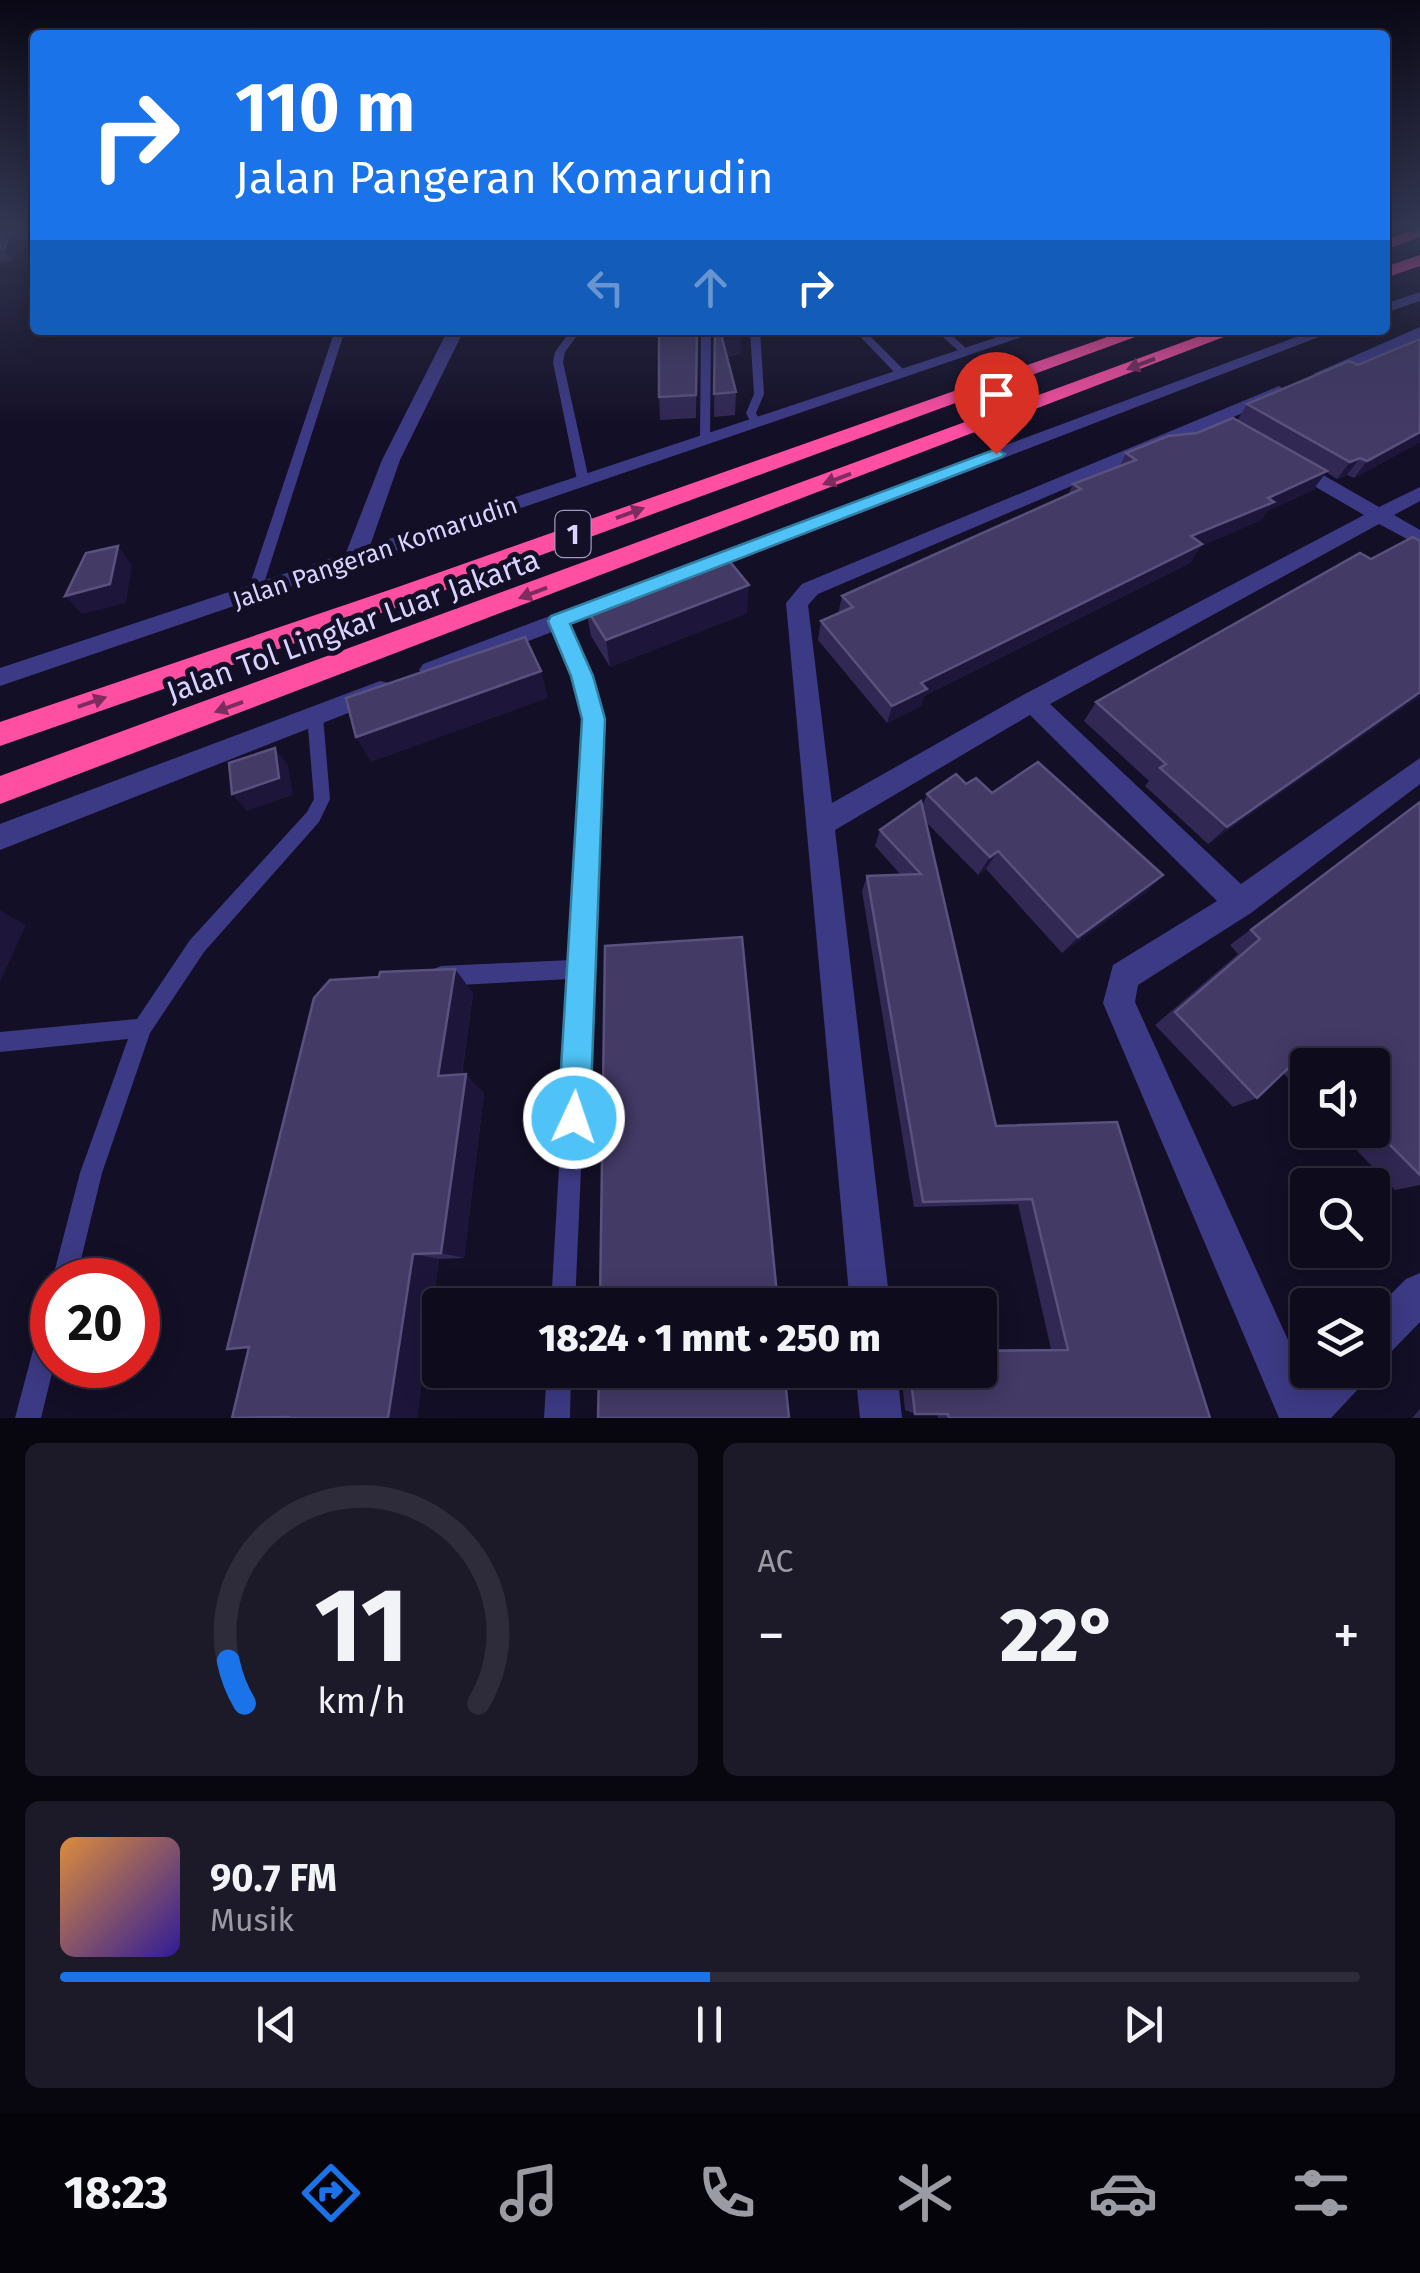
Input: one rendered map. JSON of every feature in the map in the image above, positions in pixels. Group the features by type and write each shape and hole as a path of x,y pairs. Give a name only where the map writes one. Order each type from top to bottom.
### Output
{"highway":[{"name":"Jalan Tol Lingkar Luar Jakarta","path":"0,734 1130,335"},
{"name":"Jalan Tol Lingkar Luar Jakarta","path":"0,790 1219,335"}],"street":[{"path":"1390,307 1420,296"},
{"path":"868,1288 796,604 802,594 1220,424 1420,332"},
{"path":"353,563 378,489 454,335"},
{"name":"Jalan Pangeran Komarudin","path":"0,678 353,563 705,438 964,352 997,335"},
{"path":"0,837 1315,335"},
{"path":"1278,457 1420,539"},
{"path":"820,824 1032,702 1420,493"},
{"path":"1032,702 1240,903"},
{"path":"1330,1388 1302,1418 1118,1003 1124,976 1240,903 1420,770"},
{"path":"1390,1324 1420,1293"},
{"path":"878,1388 882,1418"}],"lane":[{"path":"253,596 338,335"},
{"path":"572,335 558,362 584,480"},
{"path":"705,438 706,335"},
{"path":"755,335 759,394 751,413 756,421"},
{"path":"864,335 900,372"},
{"path":"945,335 964,352"},
{"path":"558,621 582,676 593,719 564,1288"},
{"path":"70,1258 91,1172 142,1028 196,946 313,817 322,799 314,716"},
{"path":"425,977 582,969"},
{"path":"0,1042 142,1028"},
{"path":"28,1418 36,1388"},
{"path":"557,1418 559,1388"}],"building":[{"path":"659,335 697,335 696,395 659,397"},
{"path":"715,335 721,335 736,392 714,394"},
{"path":"1420,339 1420,432 1367,461 1360,458 1350,462 1247,404 1349,361 1358,365"},
{"path":"1233,418 1327,471 1268,498 1274,502 1191,536 1202,544 921,683 927,689 892,706 821,621 853,607 842,596 1081,489 1073,484 1136,460 1126,453 1168,436 1197,433"},
{"path":"1413,537 1420,541 1420,692 1227,827 1160,768 1166,764 1096,702 1360,553 1371,559"},
{"path":"118,546 110,584 65,596 86,553"},
{"path":"726,557 749,585 606,640 586,608"},
{"path":"525,637 541,671 356,737 346,698"},
{"path":"275,748 279,778 232,794 229,763"},
{"path":"1038,762 1163,875 1078,937 998,851 990,857 927,794 956,774 966,784 976,778 992,793"},
{"path":"921,801 996,1126 1117,1122 1210,1418 949,1418 948,1414 915,1414 912,1388 997,1388 997,1351 1068,1350 1032,1199 923,1202 867,876 921,874 880,830"},
{"path":"1420,802 1420,1175 1390,1145 1390,1048 1290,1048 1290,1066 1257,1098 1175,1012 1260,939 1251,930"},
{"path":"742,937 776,1288 600,1288 605,946"},
{"path":"455,969 438,1076 466,1074 441,1253 413,1254 388,1418 232,1418 249,1347 227,1349 314,998 330,980 379,977 380,972"},
{"path":"599,1388 786,1388 789,1418 598,1418"}],"route":[{"path":"574,1118 593,719 582,676 558,621 996,454"}]}
